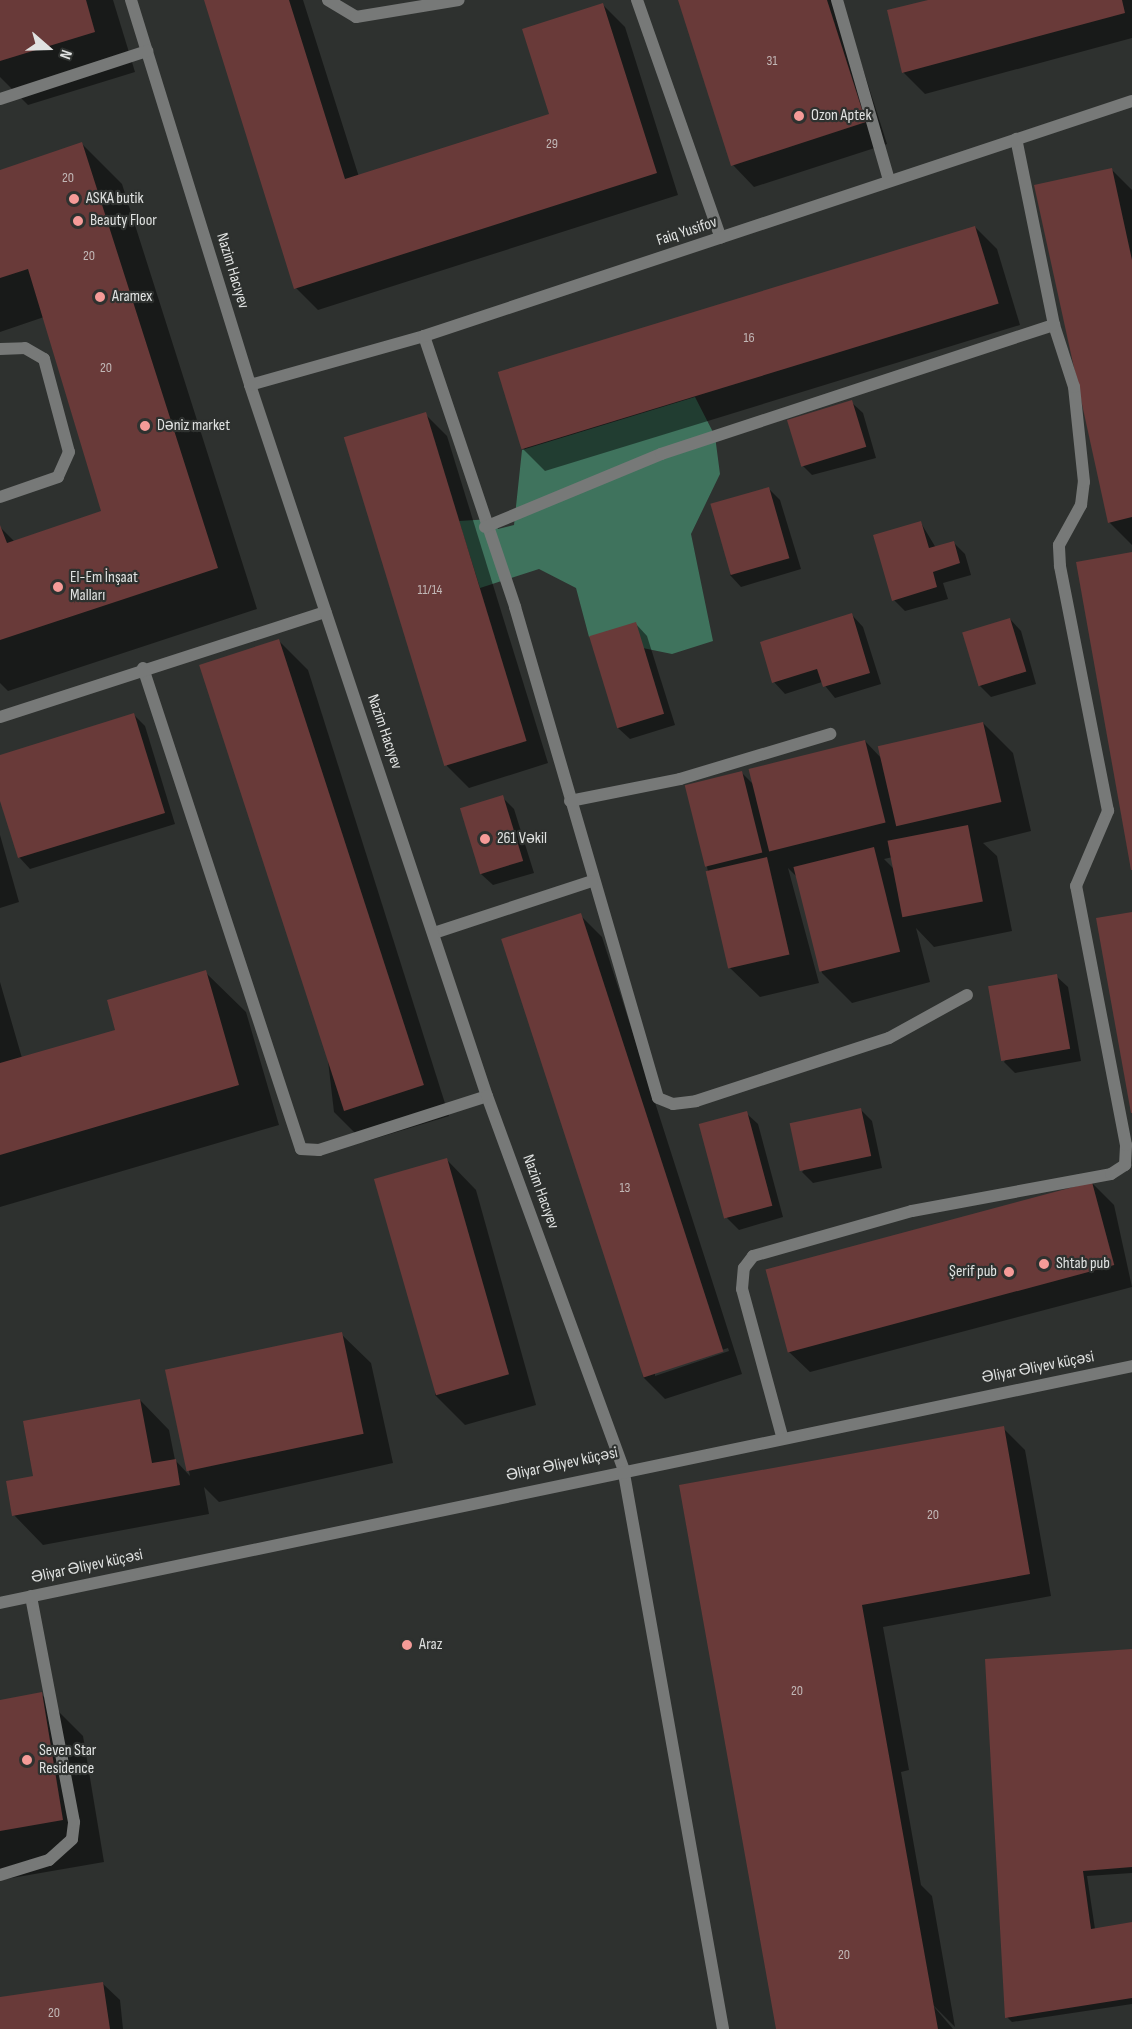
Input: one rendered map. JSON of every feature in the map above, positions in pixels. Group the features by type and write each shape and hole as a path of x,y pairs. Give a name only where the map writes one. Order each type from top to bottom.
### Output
{"street":[{"name":"Nazim Hacıyev","path":"132,0 250,385 487,1096 623,1468 723,2029"},
{"path":"328,0 356,17 459,0"},
{"path":"637,0 721,238"},
{"path":"837,0 890,180"},
{"path":"0,99 147,51"},
{"name":"Faiq Yusifov","path":"250,385 424,336 1132,101"},
{"path":"782,1436 742,1289 744,1268 753,1256 912,1211 1111,1174 1125,1165 1126,1145 1076,886 1108,811 1060,566 1059,545 1081,505 1084,482 1074,387 1054,325 1016,140"},
{"path":"485,527 661,454 1054,325"},
{"path":"424,336 485,527 515,607 592,881 658,1098 673,1104 889,1038 967,995"},
{"path":"0,349 25,348 44,359 69,452 58,477 0,497"},
{"path":"0,717 144,668 326,612"},
{"path":"144,668 302,1149 319,1150 487,1096"},
{"path":"570,801 680,778 830,734"},
{"path":"434,933 592,881"},
{"name":"Əliyar Əliyev küçəsi","path":"0,1603 623,1468 1132,1366"},
{"path":"0,1875 49,1860 72,1839 74,1822 31,1596"}],"green space":[{"path":"695,397 715,436 720,474 691,534 713,641 672,654 589,637 576,588 539,569 480,588 459,521 491,519 498,529 514,525 522,450"}],"building":[{"path":"0,0 86,0 95,32 0,61"},
{"path":"204,0 289,0 345,179 549,114 522,29 603,3 657,173 294,289"},
{"path":"678,0 827,0 866,122 731,166"},
{"path":"928,0 1122,0 1125,13 902,73 887,10"},
{"path":"82,142 218,568 0,640 0,525 7,543 101,511 28,269 0,278 0,170"},
{"path":"1112,168 1132,260 1132,517 1108,523 1034,185"},
{"path":"975,226 999,303 521,449 498,372"},
{"path":"852,400 866,447 801,467 787,420"},
{"path":"426,412 527,741 444,766 344,437"},
{"path":"769,487 789,558 731,575 710,504"},
{"path":"921,521 929,548 954,541 960,563 933,572 937,587 892,601 873,535"},
{"path":"1132,552 1132,870 1131,870 1076,562"},
{"path":"852,613 870,673 823,687 817,669 772,683 760,642"},
{"path":"1010,618 1026,672 979,686 962,633"},
{"path":"636,622 664,714 617,728 589,636"},
{"path":"279,639 424,1085 344,1111 199,665"},
{"path":"134,713 165,813 18,858 0,801 0,755"},
{"path":"983,722 1001,802 896,826 878,746"},
{"path":"865,740 886,822 769,852 749,769"},
{"path":"742,771 762,853 705,867 685,785"},
{"path":"503,795 523,861 480,874 460,808"},
{"path":"968,825 983,902 902,917 888,841"},
{"path":"874,847 900,952 820,972 793,867"},
{"path":"767,857 789,954 728,969 706,871"},
{"path":"1132,912 1132,1113 1131,1113 1096,918"},
{"path":"581,913 723,1351 644,1377 501,939"},
{"path":"206,970 239,1085 0,1155 0,1063 115,1030 107,1000"},
{"path":"1057,974 1070,1049 1001,1061 988,986"},
{"path":"861,1108 871,1156 800,1171 790,1123"},
{"path":"747,1111 772,1206 724,1219 699,1124"},
{"path":"447,1158 509,1374 436,1395 374,1179"},
{"path":"1092,1182 1114,1265 788,1353 766,1269"},
{"path":"342,1332 364,1434 187,1471 165,1370"},
{"path":"140,1399 152,1463 176,1459 180,1485 12,1516 6,1481 33,1476 23,1421"},
{"path":"1004,1426 1030,1574 862,1605 938,2029 776,2029 679,1485"},
{"path":"1132,1649 1132,1867 1083,1871 1091,1929 1132,1922 1132,1998 1005,2018 985,1659"},
{"name":"Seven Star Residence","path":"42,1692 63,1820 0,1831 0,1700"},
{"path":"103,1982 110,2029 0,2029 0,1997"}],"place":[{"name":"Ozon Aptek","path":"799,116"},
{"name":"ASKA butik","path":"74,199"},
{"name":"Beauty Floor","path":"78,221"},
{"name":"Aramex","path":"100,297"},
{"name":"Dəniz market","path":"145,426"},
{"name":"El-Em İnşaat Malları","path":"58,587"},
{"name":"261 Vəkil","path":"485,839"},
{"name":"Shtab pub","path":"1044,1264"},
{"name":"Şerif pub","path":"1009,1272"},
{"name":"Araz","path":"407,1645"},
{"name":"Seven Star Residence","path":"27,1760"}]}
